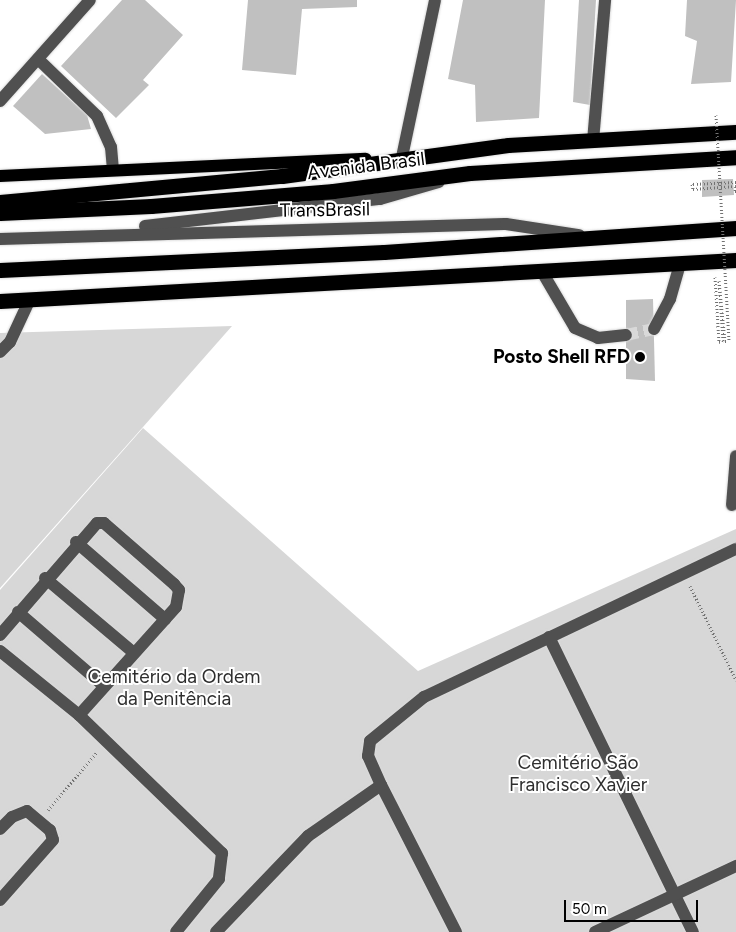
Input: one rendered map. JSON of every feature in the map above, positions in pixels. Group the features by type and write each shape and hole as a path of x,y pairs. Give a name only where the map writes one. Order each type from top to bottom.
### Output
{"highway":[{"name":"Avenida Brasil","path":"396,158 593,141 736,132"},
{"name":"Avenida Brasil","path":"0,213 334,191 470,173 736,157"},
{"path":"0,202 282,176 396,158"},
{"path":"0,270 384,252 587,236 736,228"},
{"path":"0,301 736,260"}],"main road":[{"name":"Avenida Brasil","path":"0,176 396,158"}],"street":[{"path":"0,101 90,0"},
{"path":"396,158 435,0"},
{"path":"593,141 605,0"},
{"path":"38,59 97,116 111,147 113,170"},
{"name":"TransBrasil","path":"0,239 63,235 380,199 470,173"},
{"name":"TransBrasil","path":"63,235 506,224 587,236"},
{"path":"654,329 670,299 680,263"},
{"path":"541,270 575,328 598,338 626,334"},
{"path":"0,352 10,342 30,299"},
{"path":"732,505 736,456"},
{"path":"0,635 88,528 104,523 163,573 179,590 180,599 165,619 78,715"},
{"path":"76,542 165,619"},
{"path":"456,932 381,785 367,749 388,723 424,697 736,549"},
{"path":"45,578 134,653"},
{"path":"18,612 104,686"},
{"path":"549,637 693,932"},
{"path":"0,651 78,715 222,853 220,879 176,932"},
{"path":"216,932 308,836 381,785"},
{"path":"0,829 24,812 39,820 52,834 51,843 0,900"},
{"path":"595,932 736,866"}],"path":[{"path":"714,262 719,342 723,341 721,281 725,341 729,341 718,183 716,115"},
{"path":"736,182 692,184 693,189 736,189"},
{"path":"685,574 736,680"},
{"path":"39,820 106,742"}],"green space":[{"path":"232,326 143,427 0,588 0,333"},
{"path":"143,428 418,671 736,529 736,932 0,932 0,590"}],"building":[{"path":"122,0 145,0 183,35 143,80 149,85 116,118 61,66"},
{"path":"248,0 357,0 357,7 302,9 296,75 242,70"},
{"path":"463,0 545,0 539,118 476,122 475,85 448,79"},
{"path":"579,0 596,0 590,105 573,102"},
{"path":"687,0 736,0 731,82 691,84 697,41 685,36"},
{"path":"42,74 87,115 91,129 45,134 13,106"},
{"path":"733,179 734,195 702,197 702,180"},
{"name":"Posto Shell RFD","path":"653,299 655,381 626,379 626,300"}],"tunnel":[{"path":"626,335 654,329"}],"place":[{"name":"Posto Shell RFD","path":"640,357"}],"park label":[{"name":"Cemitério da Ordem da Penitência","path":"174,688"},
{"name":"Cemitério São Francisco Xavier","path":"578,774"}]}
